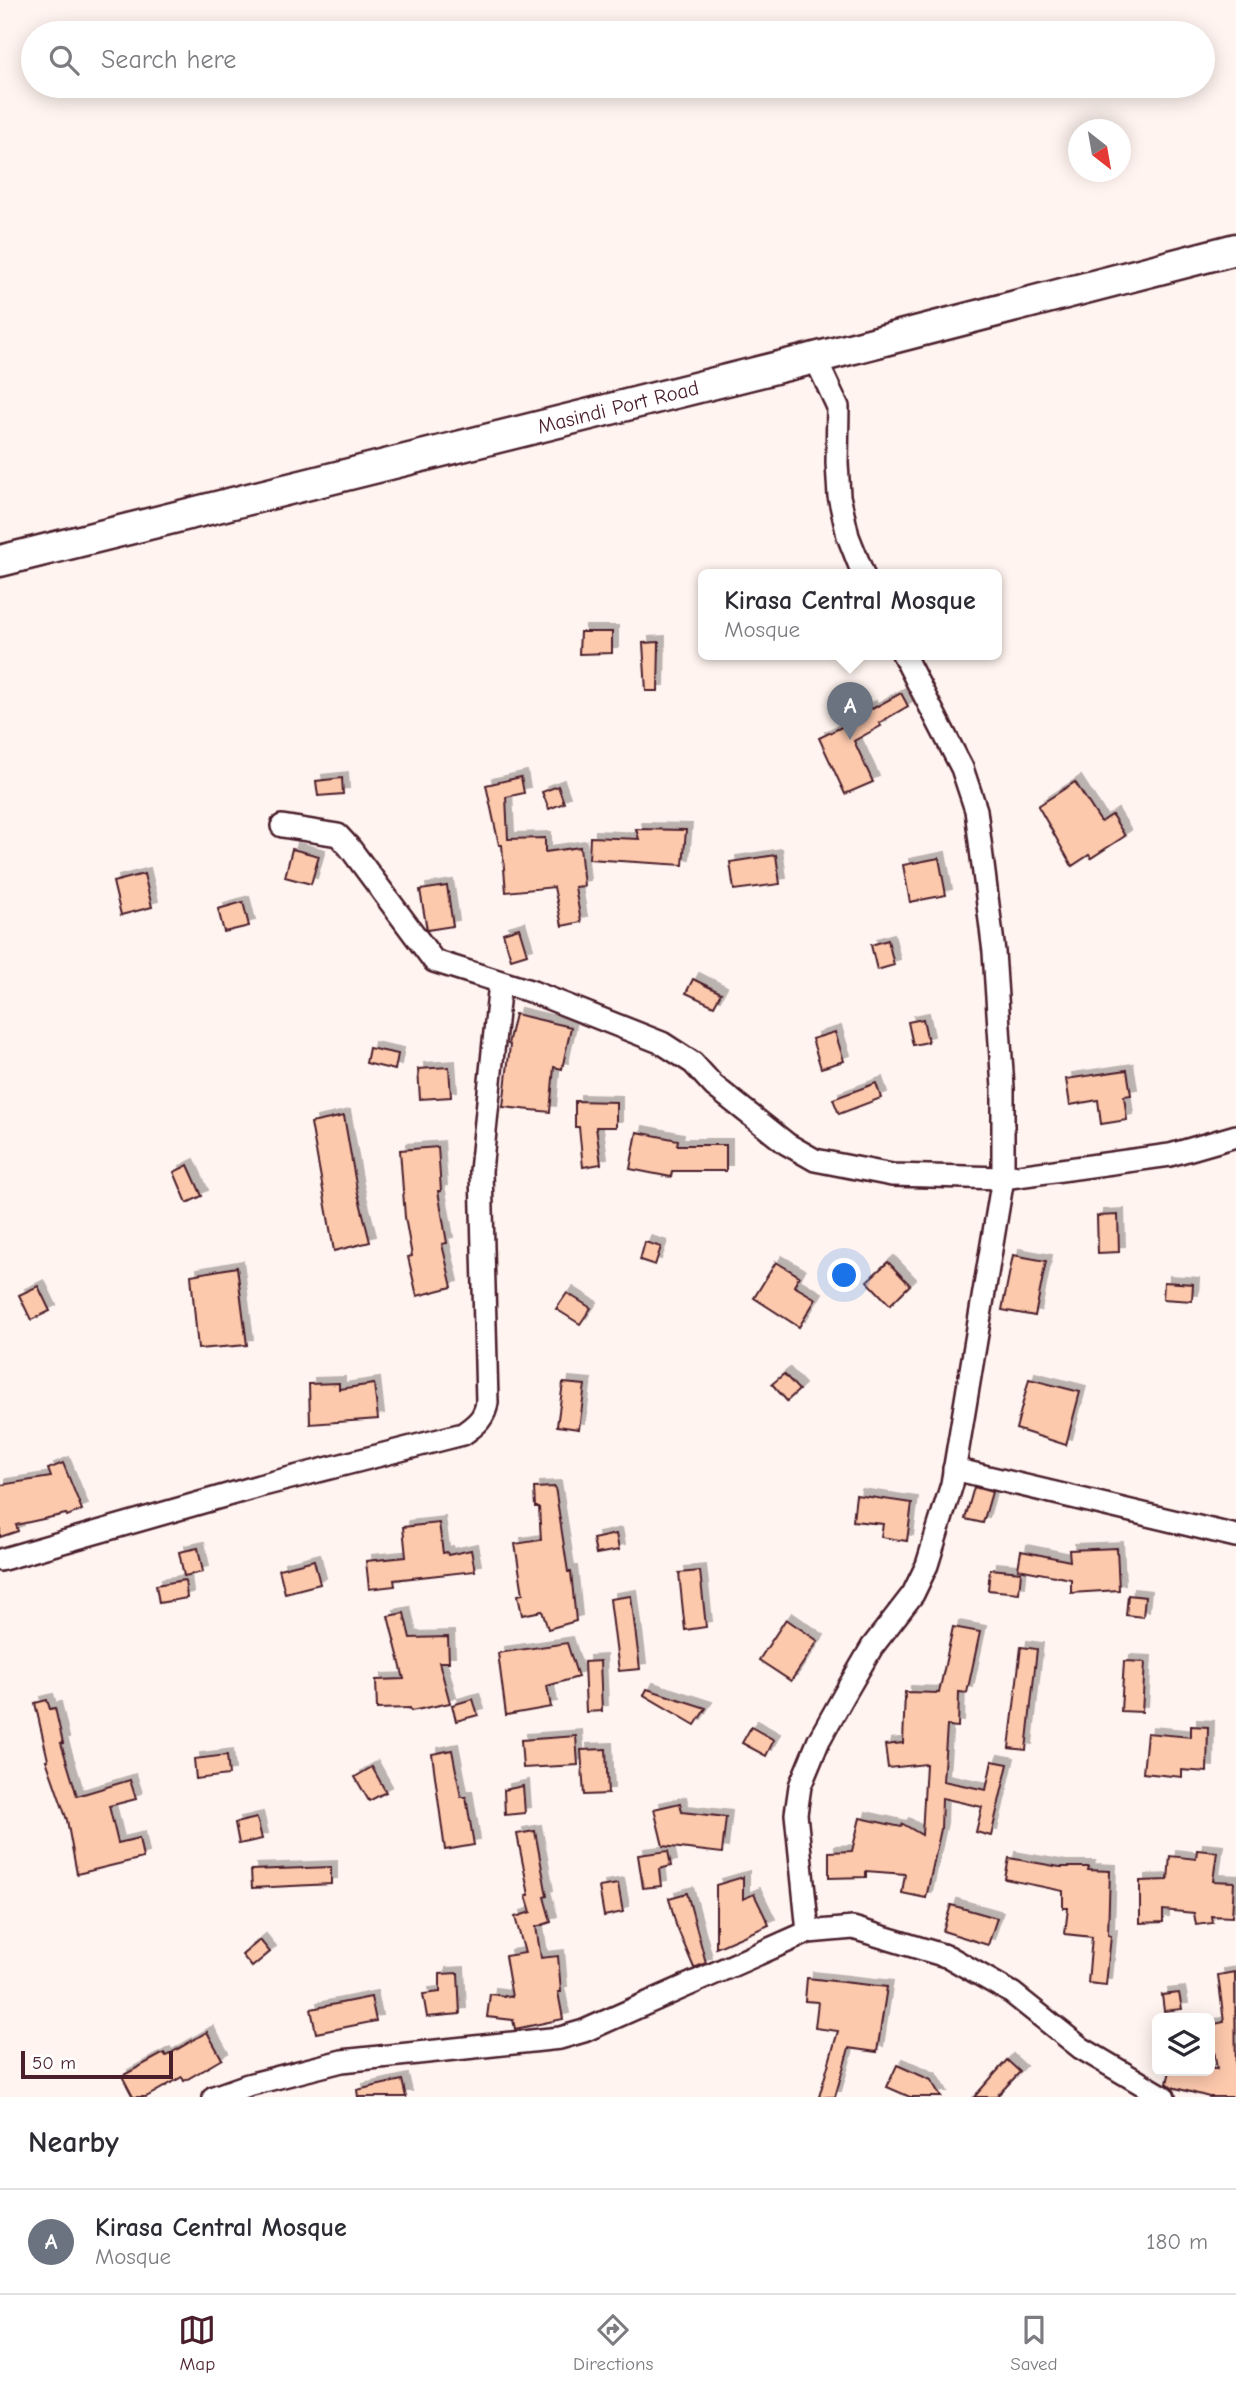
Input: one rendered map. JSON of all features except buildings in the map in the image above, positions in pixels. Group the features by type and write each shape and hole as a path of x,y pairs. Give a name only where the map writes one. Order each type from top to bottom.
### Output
{"main road":[{"name":"Masindi Port Road","path":"0,561 816,358 1236,248"}],"street":[{"path":"816,358 838,407 839,496 848,536 861,569"},
{"path":"808,1932 796,1814 800,1786 819,1740 866,1658 913,1594 927,1565 954,1469 1003,1178 1003,1088 994,952 976,810 962,768 906,660"},
{"path":"282,826 338,835 366,868 434,961 533,992 662,1042 693,1063 714,1086 787,1144 815,1160 892,1175 1003,1178 1170,1155 1236,1136"},
{"path":"0,1560 259,1486 463,1434 476,1425 486,1413 488,1402 481,1171 500,982"},
{"path":"954,1469 1236,1536"},
{"path":"214,2097 248,2085 342,2062 560,2038 584,2031 808,1932 853,1928 949,1957 1012,1993 1081,2048 1164,2097"}],"place":[{"name":"Kirasa Central Mosque","path":"850,740"}]}
